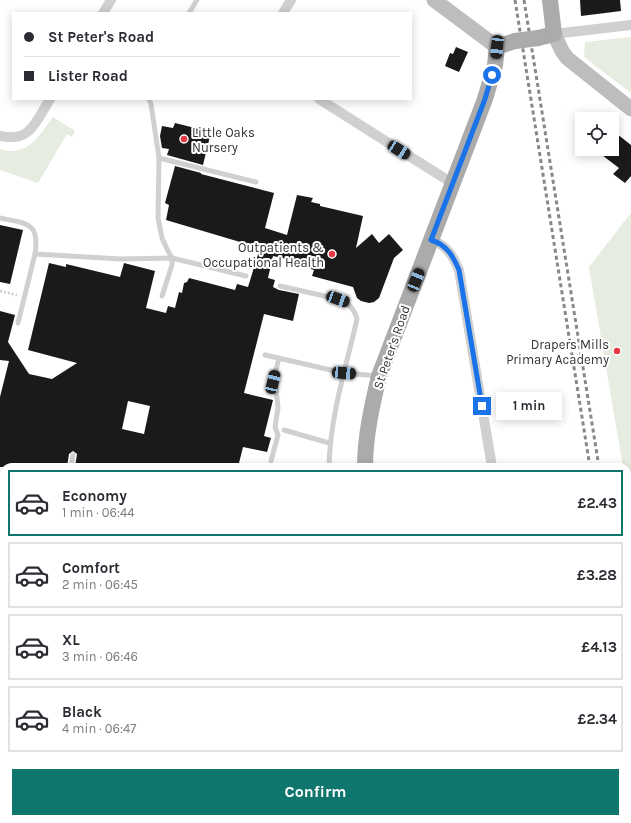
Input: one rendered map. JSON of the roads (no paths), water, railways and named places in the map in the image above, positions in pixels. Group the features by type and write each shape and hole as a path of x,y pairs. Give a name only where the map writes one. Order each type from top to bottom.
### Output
{"main road":[{"path":"434,0 497,47 554,34"},
{"path":"550,0 554,34 567,58 631,109"},
{"name":"St Peter's Road","path":"366,463 365,452 378,376 489,85 495,65 497,47"}],"street":[{"path":"104,12 111,0"},
{"path":"284,12 291,0"},
{"path":"554,34 631,25"},
{"path":"0,136 15,138 27,133 49,100"},
{"path":"321,100 452,183"},
{"path":"431,240 438,242 447,248 454,257 459,270 491,463"}],"lane":[{"path":"190,12 197,0"},
{"path":"149,100 159,158 158,218 162,238 172,258 172,265 162,296"},
{"path":"159,158 256,182"},
{"path":"0,218 28,225 33,229 36,235 37,243 35,254 18,323"},
{"path":"35,254 128,259 172,258 246,276"},
{"path":"280,286 338,299 346,302 355,312 356,319 340,386 329,443 329,463"},
{"path":"265,356 344,373 378,376"},
{"path":"271,461 278,435 275,427 278,408 276,389 273,382 279,358"},
{"path":"284,430 329,443"},
{"path":"72,463 73,455"}],"railway":[{"path":"515,0 589,463"},
{"path":"524,0 598,463"}],"place":[{"name":"Little Oaks Nursery","path":"184,139"},
{"name":"Outpatients & Occupational Health","path":"332,254"},
{"name":"Drapers Mills Primary Academy","path":"617,351"}]}
